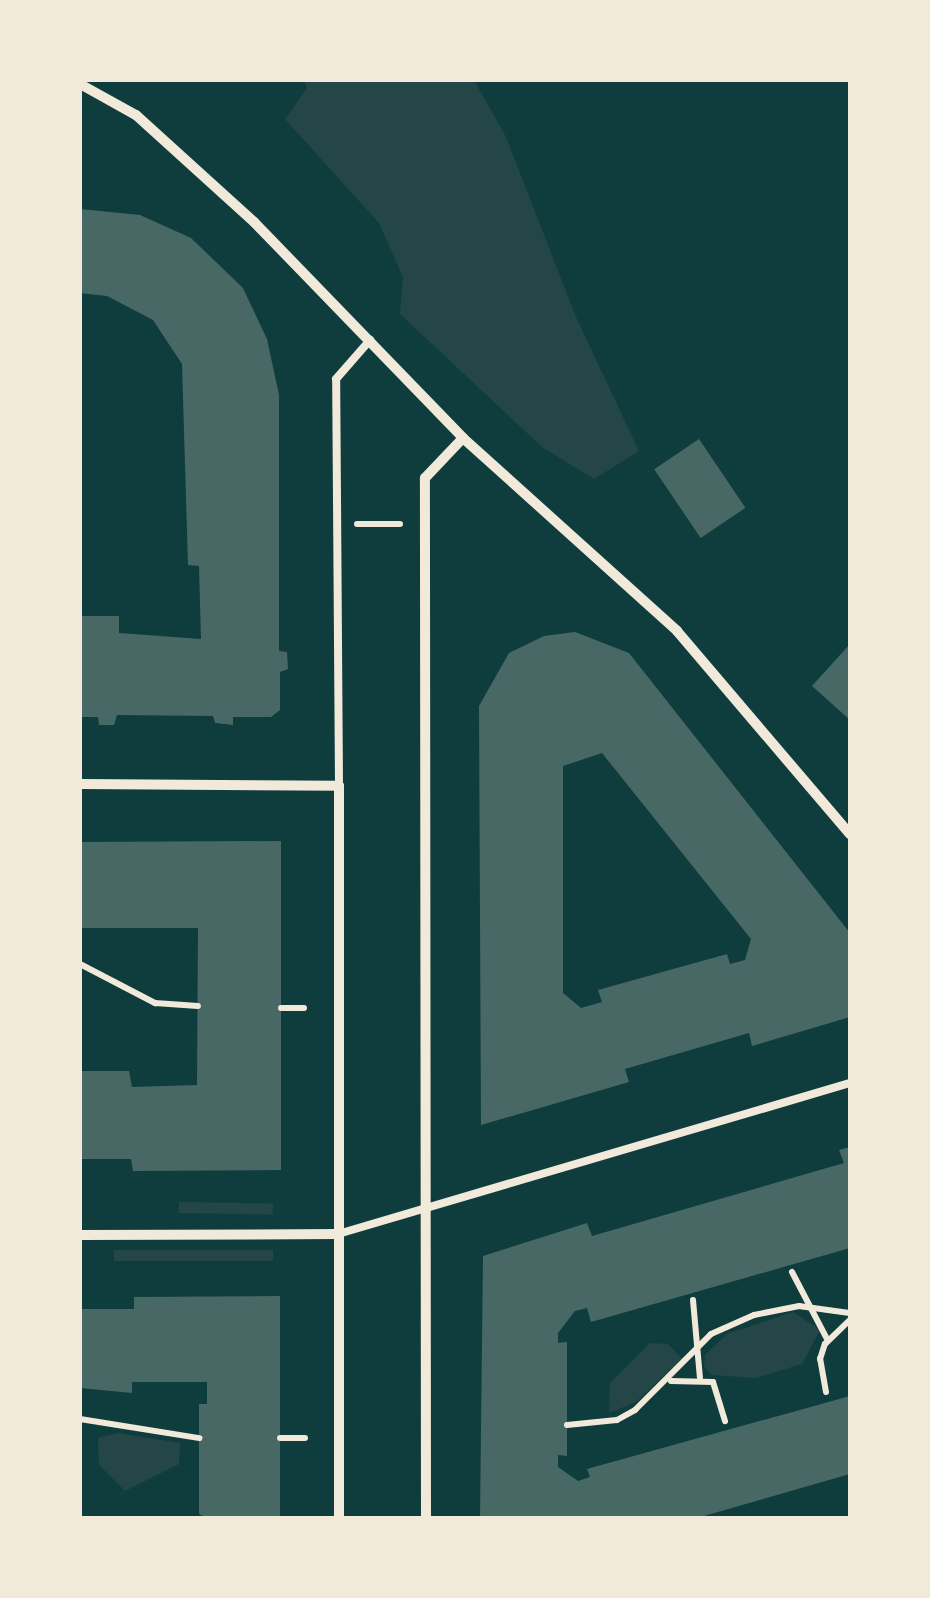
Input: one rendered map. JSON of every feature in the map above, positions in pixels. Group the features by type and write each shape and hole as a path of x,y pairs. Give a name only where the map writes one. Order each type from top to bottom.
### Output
{"street":[{"path":"80,84 136,116 370,340 464,438 700,654 850,834"},
{"path":"426,1518 422,1208 425,478 464,438"},
{"path":"80,784 339,786 339,1518"},
{"path":"80,1235 338,1234"}],"lane":[{"path":"339,786 336,379 370,340"},
{"path":"338,1234 850,1083"}],"path":[{"path":"337,524 425,524"},
{"path":"80,964 155,1002 198,1006"},
{"path":"281,1008 304,1008"},
{"path":"792,1272 827,1341"},
{"path":"693,1300 700,1378"},
{"path":"567,1424 617,1420 669,1382 711,1334 754,1315 812,1308 850,1313"},
{"path":"826,1392 820,1359 827,1341 850,1320"},
{"path":"669,1382 700,1378 713,1382 725,1420"},
{"path":"80,1420 199,1438"},
{"path":"280,1438 305,1438"}],"shaded area":[{"path":"304,80 474,80 506,137 576,317 639,451 594,479 542,447 400,314 403,277 379,223 285,119 307,88"},
{"path":"179,1202 273,1204 273,1215 179,1213"},
{"path":"114,1250 273,1250 273,1261 114,1261"},
{"path":"793,1312 820,1330 802,1364 756,1378 712,1375 704,1367 705,1355 727,1334"},
{"path":"650,1343 668,1344 682,1359 636,1402 609,1413 610,1383"},
{"path":"118,1433 180,1443 179,1464 125,1491 99,1465 98,1438"}],"building":[{"path":"80,209 140,215 191,238 243,288 267,339 279,395 279,651 287,652 288,669 280,672 280,710 271,717 233,717 233,725 215,723 213,716 117,715 114,725 99,725 98,717 80,717 80,616 119,616 119,633 201,639 199,566 188,565 182,364 153,320 107,296 80,293"},
{"path":"699,439 745,508 701,538 654,469"},
{"path":"575,632 629,653 850,933 850,1017 752,1046 749,1033 625,1069 629,1082 481,1125 479,706 509,653 544,636","holes":["602,753 751,939 745,960 730,964 727,954 598,990 602,1002 581,1008 563,993 563,766"]},
{"path":"850,644 850,720 812,686"},
{"path":"281,841 281,1170 133,1171 131,1159 80,1159 80,1071 129,1071 132,1087 197,1085 198,928 80,928 80,842"},
{"path":"850,1147 850,1248 591,1322 587,1308 575,1311 558,1333 558,1343 567,1342 567,1456 558,1455 558,1467 578,1481 590,1477 587,1469 850,1396 850,1474 697,1518 480,1518 483,1256 587,1223 592,1236 844,1163 839,1150"},
{"path":"280,1296 280,1518 207,1518 199,1514 199,1404 207,1404 207,1382 132,1382 132,1393 80,1388 80,1309 134,1309 134,1297"}]}
